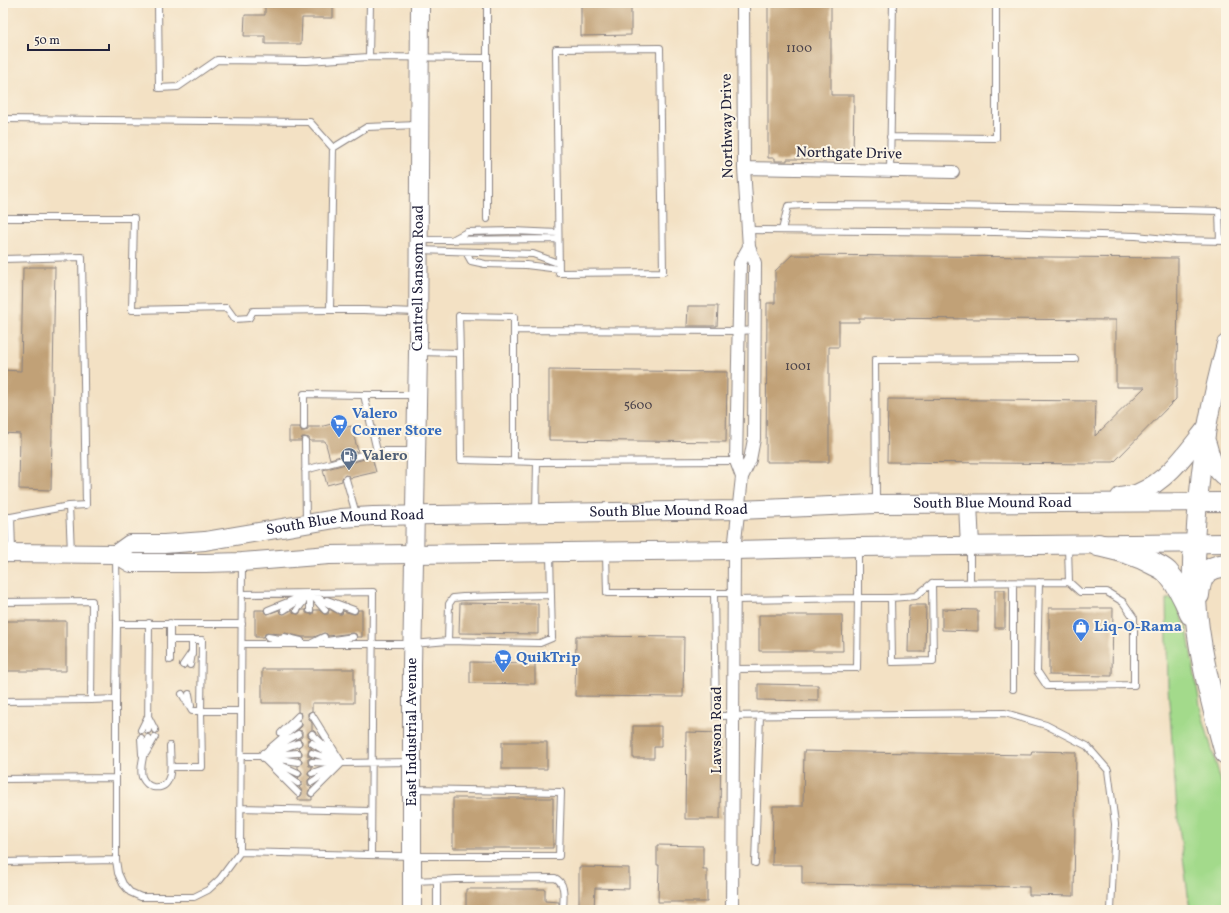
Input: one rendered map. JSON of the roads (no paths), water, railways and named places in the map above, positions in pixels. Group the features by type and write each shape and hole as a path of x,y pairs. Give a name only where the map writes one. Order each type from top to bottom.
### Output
{"highway":[{"path":"1195,543 1194,590 1198,630 1208,685 1226,753"},
{"path":"1098,545 1126,551 1166,571 1185,598 1193,621 1198,630"},
{"path":"1198,630 1198,595 1200,581 1205,574 1214,567 1226,565"}],"main road":[{"name":"Cantrell Sansom Road","path":"415,554 420,3"},
{"path":"1195,543 1197,503 1207,427 1226,344"},
{"path":"1207,427 1206,444 1212,463 1217,471 1226,478"},
{"path":"1093,503 1137,494 1153,486 1168,474 1207,427"},
{"name":"South Blue Mound Road","path":"116,554 130,544 164,544 205,541 357,516 738,510 876,504 1226,502"},
{"path":"968,504 970,546"},
{"name":"South Blue Mound Road","path":"8,553 116,554 131,563 205,563 242,562 329,555 734,550 858,546 1226,543"},
{"name":"East Industrial Avenue","path":"412,910 412,762 415,554"}],"street":[{"name":"Northway Drive","path":"734,550 742,477 750,460 754,439 755,263 749,248 744,168 743,3"},
{"name":"Northgate Drive","path":"744,168 953,172"},
{"name":"Northway Drive","path":"742,477 736,461 740,331 740,263 749,248"},
{"name":"Lawson Road","path":"732,910 734,550"}],"lane":[{"path":"158,3 159,88 178,87 218,60 307,61 369,57 487,58"},
{"path":"369,57 370,3"},
{"path":"487,3 487,218"},
{"path":"890,171 893,3"},
{"path":"890,137 996,138 996,3"},
{"path":"660,48 663,272 559,273 558,236 556,49 660,48"},
{"path":"3,119 310,122 333,148 330,310"},
{"path":"333,148 367,127 420,125"},
{"path":"748,230 995,232 1136,236 1176,240 1223,241 1219,211 1212,210 1119,210 995,206 804,205 788,206 782,230"},
{"path":"3,218 134,218 132,310 227,308 235,319 248,318 253,311 363,310 417,312"},
{"path":"450,241 467,232 512,231 558,236"},
{"path":"418,245 450,241 558,236"},
{"path":"418,245 466,252 533,254 558,266"},
{"path":"466,252 470,261 484,264 558,266"},
{"path":"3,260 82,257 86,505 69,506 11,517 3,517"},
{"path":"514,461 514,317 459,316 461,460 536,462 736,461"},
{"path":"514,330 755,330"},
{"path":"418,352 460,353"},
{"path":"876,504 875,360 1075,359"},
{"path":"304,427 304,394 417,395"},
{"path":"364,395 377,451"},
{"path":"305,441 306,524"},
{"path":"305,470 342,463 377,451 416,451"},
{"path":"536,462 536,514"},
{"path":"346,479 357,516"},
{"path":"69,506 71,554"},
{"path":"8,553 11,517"},
{"path":"1068,545 1069,582"},
{"path":"733,669 857,668 858,546"},
{"path":"970,546 970,583"},
{"path":"606,552 607,593 714,593 734,596 891,598 916,596 932,583 1013,583 1039,582 1069,582 1080,592 1107,592 1123,602 1134,618 1134,685 1047,686 1036,671 1039,582"},
{"path":"242,644 413,644 448,641 540,643 552,638 550,553"},
{"path":"116,554 116,860 118,873 123,884 130,892 141,897 194,897 208,890 220,879 240,852 242,562"},
{"path":"891,598 892,662 933,661 932,583"},
{"path":"1013,583 1013,689"},
{"path":"242,594 373,592 374,644 371,855"},
{"path":"284,610 310,593"},
{"path":"297,610 310,593"},
{"path":"310,593 310,610"},
{"path":"310,593 325,610"},
{"path":"310,593 339,610"},
{"path":"268,610 310,593 354,610"},
{"path":"714,593 716,716 1005,713 1046,725 1087,746 1108,770 1115,824 1111,910"},
{"path":"448,641 449,604 454,598 551,595"},
{"path":"3,602 92,601 92,700"},
{"path":"170,623 170,660"},
{"path":"117,624 242,624"},
{"path":"144,730 148,714 148,624"},
{"path":"268,637 310,644 354,637"},
{"path":"284,637 310,644 338,637"},
{"path":"298,637 310,644"},
{"path":"310,637 310,644"},
{"path":"310,644 324,637"},
{"path":"170,640 202,640 202,767 171,767"},
{"path":"190,665 192,640"},
{"path":"183,665 192,652"},
{"path":"186,694 192,711 241,711"},
{"path":"3,701 116,699"},
{"path":"148,714 155,730"},
{"path":"312,715 342,763"},
{"path":"756,862 760,715"},
{"path":"260,756 298,716"},
{"path":"260,756 298,724"},
{"path":"312,724 342,763"},
{"path":"260,756 298,734"},
{"path":"312,734 342,763"},
{"path":"141,738 143,760"},
{"path":"151,738 141,768 142,776 146,783 153,787 162,786 168,782 171,775 170,746"},
{"path":"260,756 298,743"},
{"path":"312,743 342,763"},
{"path":"241,756 298,753"},
{"path":"312,753 342,763"},
{"path":"260,756 298,762"},
{"path":"260,756 298,773"},
{"path":"260,756 298,782"},
{"path":"260,756 298,794"},
{"path":"312,762 412,762"},
{"path":"312,773 342,763"},
{"path":"312,782 342,763"},
{"path":"312,793 342,763"},
{"path":"3,779 116,778"},
{"path":"240,852 412,856 559,856 561,792 412,789"},
{"path":"240,808 371,811"},
{"path":"3,862 116,860"},
{"path":"412,881 555,878 562,884 563,910"},
{"path":"437,880 437,910"}],"place":[{"name":"Valero Corner Store","path":"339,438"},
{"name":"Valero","path":"349,471"},
{"name":"Liq-O-Rama","path":"1081,642"},
{"name":"QuikTrip","path":"503,673"}]}
